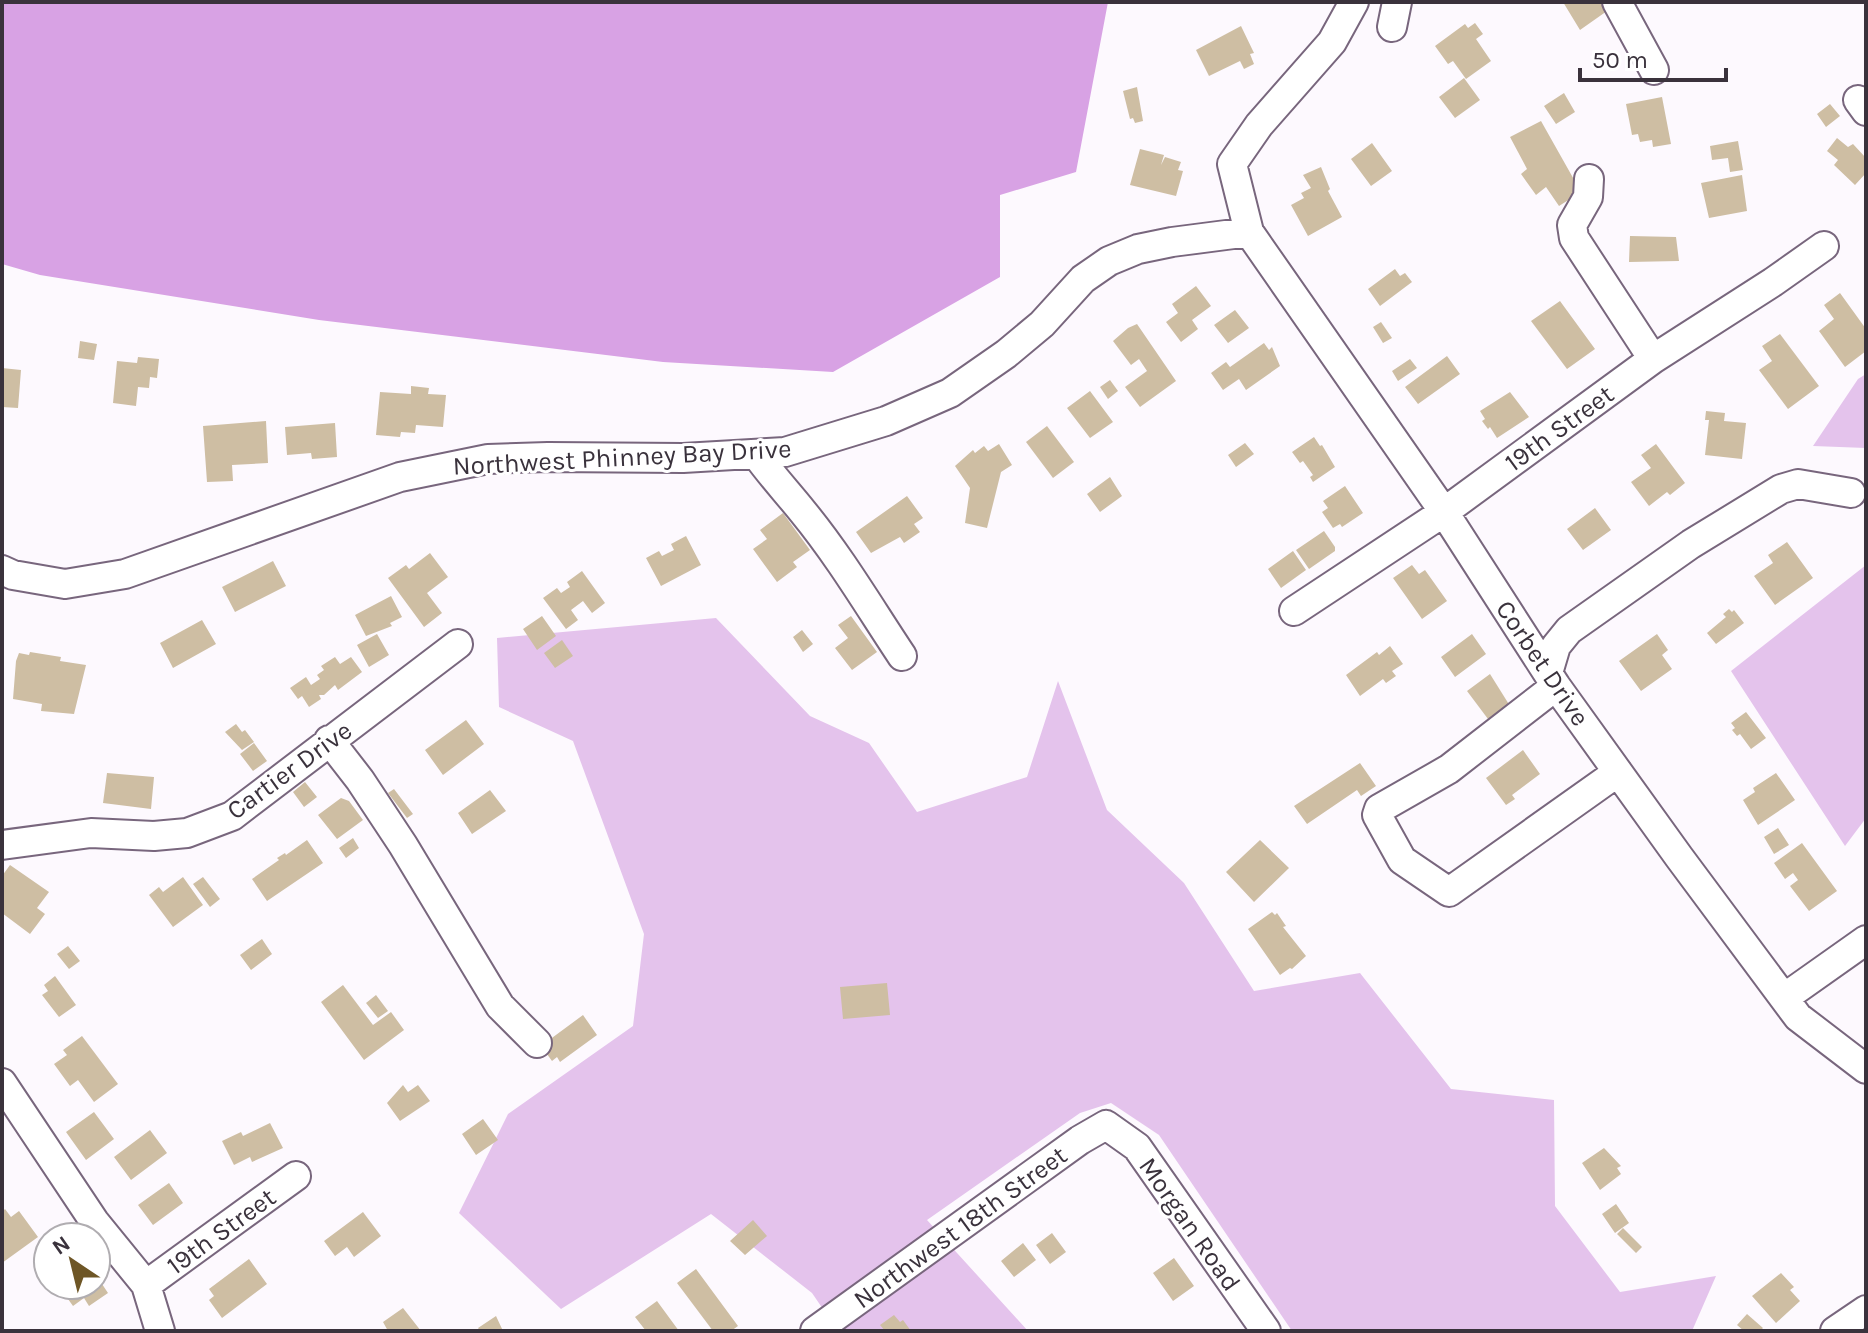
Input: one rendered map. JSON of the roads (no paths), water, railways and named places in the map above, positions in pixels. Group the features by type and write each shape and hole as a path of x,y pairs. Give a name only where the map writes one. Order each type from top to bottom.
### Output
{"street":[{"path":"1249,232 1232,164 1259,125 1332,42 1354,2"},
{"path":"1617,2 1654,70"},
{"path":"1589,179 1588,197 1572,225 1574,238 1653,359"},
{"name":"Northwest Phinney Bay Drive","path":"2,570 13,575 65,584 125,574 400,477 488,459 683,458 785,452 872,425 950,393 1018,344 1042,324 1083,279 1109,261 1138,249 1249,232"},
{"name":"Corbet Drive","path":"1249,232 1444,512 1552,679 1798,1017 1866,1069"},
{"name":"19th Street","path":"1294,611 1444,512 1653,359 1824,246"},
{"path":"756,454 776,483 821,535 902,656"},
{"path":"1618,772 1449,892 1402,860 1377,815 1379,809 1449,769 1552,679 1556,646 1569,630 1691,544 1781,489 1798,484 1851,493"},
{"name":"Cartier Drive","path":"2,845 91,833 154,836 187,833 232,816 458,644"},
{"path":"329,740 403,845 500,1006 537,1043"},
{"path":"1784,998 1866,940"},
{"path":"2,1083 94,1221 146,1285 160,1331"},
{"name":"Northwest 18th Street","path":"815,1331 1080,1140 1106,1125"},
{"name":"Morgan Road","path":"1106,1125 1137,1147 1266,1331"},
{"name":"19th Street","path":"146,1285 296,1176"},
{"path":"1835,1331 1866,1310"}]}
